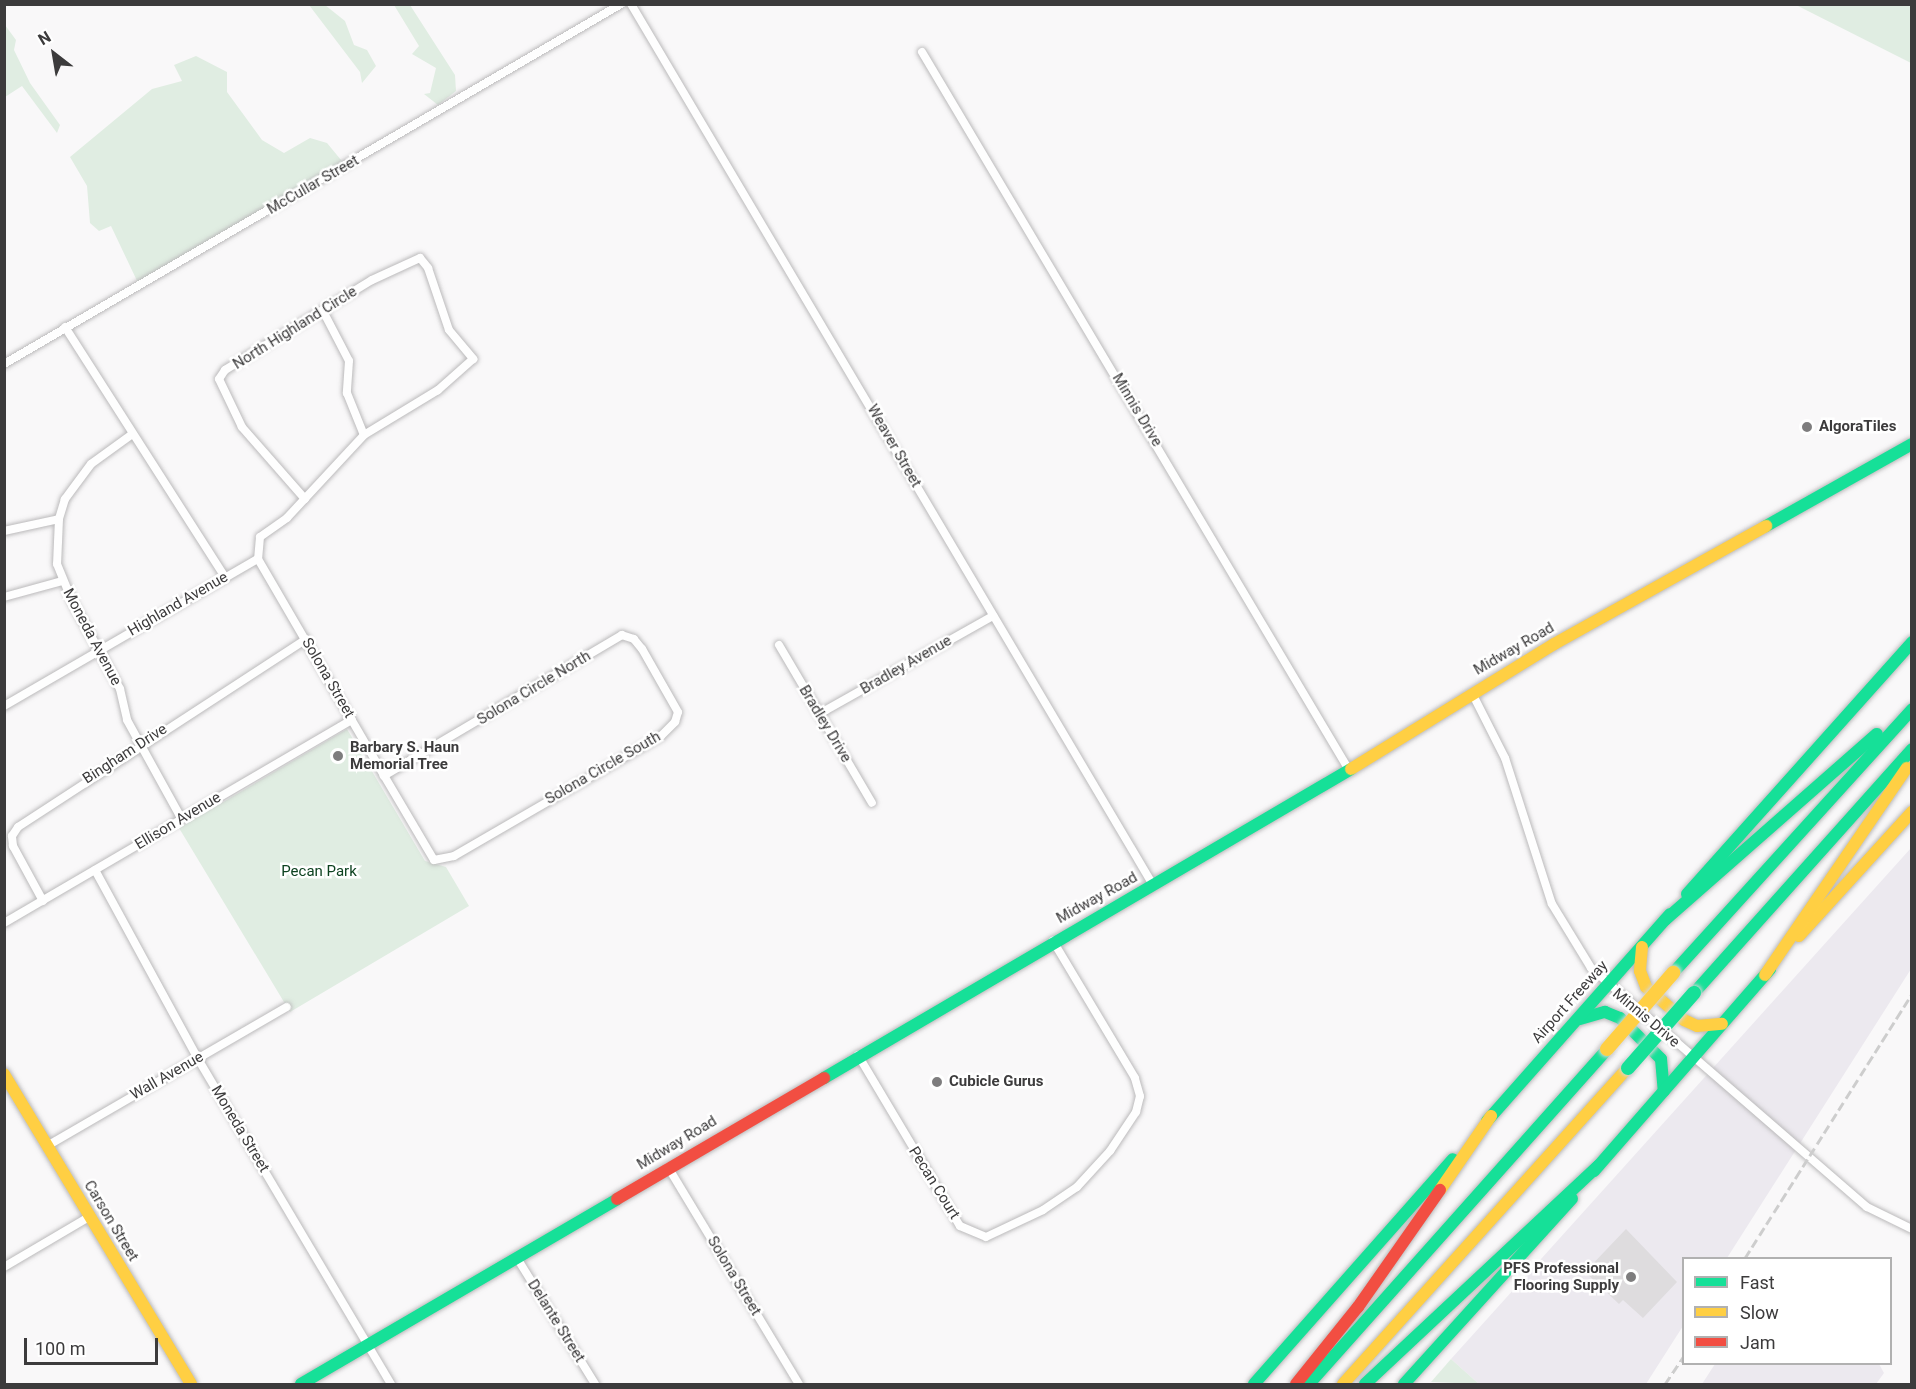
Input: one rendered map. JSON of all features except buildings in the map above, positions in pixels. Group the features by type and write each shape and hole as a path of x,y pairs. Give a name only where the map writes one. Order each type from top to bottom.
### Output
{"main road":[{"name":"Midway Road","path":"301,1384 857,1055 1349,770 1472,693 1911,444"},
{"name":"Airport Freeway","path":"1254,1384 1911,642"},
{"path":"1665,920 1911,704"},
{"path":"1309,1384 1673,973 1911,709"},
{"path":"1344,1384 1911,749"},
{"path":"1765,975 1911,762"},
{"path":"1404,1384 1911,812"},
{"path":"1642,946 1640,971 1646,987 1691,1023 1722,1024"},
{"path":"1572,1024 1596,1012 1620,1018 1661,1059 1664,1091"},
{"name":"Carson Street","path":"4,1074 191,1384"},
{"path":"1296,1384 1358,1307 1491,1116"},
{"path":"1365,1384 1599,1165"}],"street":[{"name":"McCullar Street","path":"4,364 621,4"},
{"name":"Weaver Street","path":"632,5 1153,885"},
{"name":"Minnis Drive","path":"922,52 1349,770"},
{"name":"North Highland Circle","path":"305,499 242,427 219,379 225,370 415,257 429,268 441,314 473,359 438,390 364,435"},
{"path":"258,559 260,537 305,499 364,435 348,399 349,361 323,311"},
{"path":"65,327 131,435 225,577"},
{"name":"Moneda Avenue","path":"131,435 91,464 66,499 59,519 57,564 62,581 101,648 140,744 181,818"},
{"path":"4,531 59,519"},
{"name":"Highland Avenue","path":"4,706 258,559"},
{"name":"Solona Street","path":"258,559 434,860"},
{"path":"4,597 62,581"},
{"name":"Bradley Avenue","path":"819,714 993,616"},
{"name":"Solona Circle North","path":"384,776 622,635"},
{"name":"Solona Circle South","path":"434,860 454,856 670,728 677,718 673,701 634,639 622,635"},
{"name":"Bingham Drive","path":"43,901 12,836 33,814 306,639"},
{"name":"Bradley Drive","path":"779,645 872,802"},
{"name":"Minnis Drive","path":"1472,693 1505,758 1562,926 1607,985 1867,1207 1911,1229"},
{"name":"Ellison Avenue","path":"4,923 352,720"},
{"name":"Moneda Street","path":"95,870 198,1059 391,1384"},
{"name":"Pecan Court","path":"857,1055 960,1226 986,1237 1043,1210 1077,1187 1110,1151 1136,1112 1140,1096 1135,1078 1053,941"},
{"name":"Wall Avenue","path":"47,1146 287,1007"},
{"name":"Solona Street","path":"668,1167 799,1384"},
{"path":"4,1267 89,1216"},
{"name":"Delante Street","path":"517,1258 595,1384"}],"shaded area":[{"path":"1911,848 1911,969 1728,1257 1682,1257 1682,1328 1646,1384 1479,1384 1451,1359"},
{"path":"1714,1365 1880,1365 1884,1373 1876,1384 1702,1384"}],"green space":[{"path":"309,5 325,5 345,21 354,45 367,50 376,66 362,83 360,72"},
{"path":"394,5 410,5 455,75 456,91 438,105 424,94 430,93 436,68 412,54 419,46"},
{"path":"1796,5 1911,5 1911,63"},
{"path":"5,25 16,40 14,50 30,83 60,125 57,133 22,86 5,97"},
{"path":"196,56 227,72 227,92 262,140 284,153 310,138 327,143 346,166 139,285 111,226 99,231 90,223 87,186 70,157 152,89 182,81 174,65"},
{"name":"Pecan Park","path":"347,729 425,861 446,867 469,906 290,1012 179,828"},
{"path":"1451,1359 1479,1384 1431,1382"}],"railway":[{"path":"1746,1257 1912,994"},
{"path":"1665,1384 1682,1359"}],"traffic: fast":[{"path":"1766,526 1912,444"},
{"path":"1687,894 1912,642"},
{"path":"1673,973 1912,709"},
{"path":"1665,920 1877,734"},
{"path":"1694,993 1912,749"},
{"path":"824,1078 1351,769"},
{"path":"1487,1121 1670,914"},
{"path":"1594,1171 1770,969"},
{"path":"1628,1068 1694,993"},
{"path":"1580,1019 1605,1012 1620,1018 1661,1059 1664,1091"},
{"path":"1309,1384 1607,1049"},
{"path":"1254,1384 1453,1159"},
{"path":"1365,1384 1599,1165"},
{"path":"301,1384 617,1199"},
{"path":"1404,1384 1572,1199"}],"traffic: slow":[{"path":"1351,769 1554,644 1766,526"},
{"path":"1765,975 1907,768"},
{"path":"1799,936 1912,812"},
{"path":"1642,947 1640,971 1646,987 1684,1020 1697,1026 1722,1024"},
{"path":"1607,1049 1673,973"},
{"path":"1343,1384 1628,1068"},
{"path":"4,1074 191,1384"},
{"path":"1440,1190 1491,1116"}],"traffic: jam":[{"path":"617,1199 824,1078"},
{"path":"1296,1384 1358,1307 1440,1190"}],"place":[{"name":"AlgoraTiles","path":"1807,427"},
{"name":"Barbary S. Haun Memorial Tree","path":"338,756"},
{"name":"Cubicle Gurus","path":"937,1082"},
{"name":"PFS Professional Flooring Supply","path":"1631,1277"}]}
